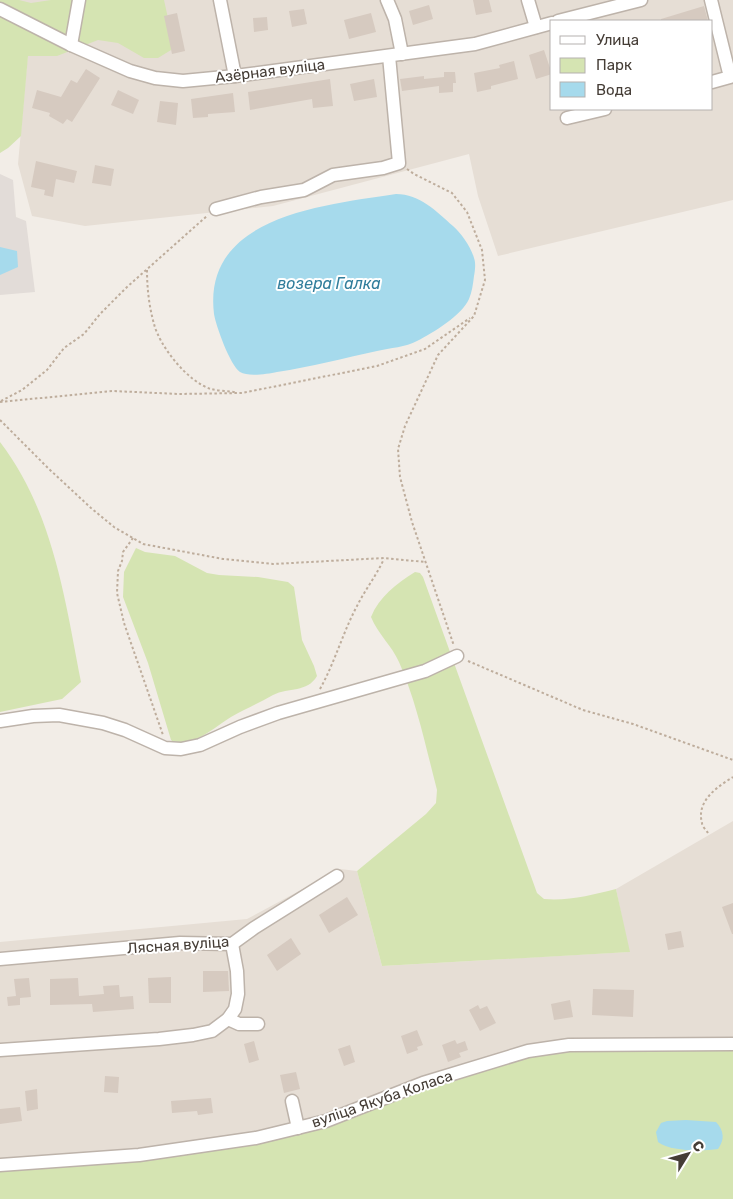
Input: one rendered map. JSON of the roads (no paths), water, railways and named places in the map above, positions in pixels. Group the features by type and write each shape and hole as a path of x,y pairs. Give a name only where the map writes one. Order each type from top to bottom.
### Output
{"street":[{"path":"71,45 79,0"},
{"path":"220,0 235,76"},
{"path":"216,210 260,197 304,190 333,175 383,168 399,163 395,20 387,0"},
{"path":"528,0 536,27"},
{"path":"562,20 641,0"},
{"path":"711,0 730,77 713,82"},
{"name":"Азёрная вуліца","path":"0,9 71,45 130,71 155,78 183,81 235,76 475,44 550,24"},
{"path":"567,118 601,110"},
{"path":"0,721 33,716 59,715 103,723 125,730 166,748 181,749 200,746 240,727 278,713 425,671 457,656"},
{"name":"Лясная вуліца","path":"0,959 180,943 232,944 254,928 338,876"},
{"path":"0,1050 193,1036 212,1031 228,1019 235,1008 238,994 237,971 232,944"},
{"path":"228,1019 239,1024 258,1024"},
{"name":"вуліца Якуба Коласа","path":"0,1165 139,1155 256,1138 326,1121 423,1083 528,1051 569,1045 733,1044"},
{"path":"292,1102 298,1128"}],"water":[{"name":"возера Галка","path":"396,194 413,197 427,204 456,229 473,254 475,272 472,288 470,296 460,311 424,338 408,345 273,373 253,375 240,372 228,354 220,336 214,314 216,281 228,255 248,235 274,221 336,203"},
{"path":"0,247 17,251 18,267 0,275"},
{"path":"686,1120 716,1122 723,1135 718,1149 679,1149 671,1148 658,1142 656,1132 661,1123"}]}
